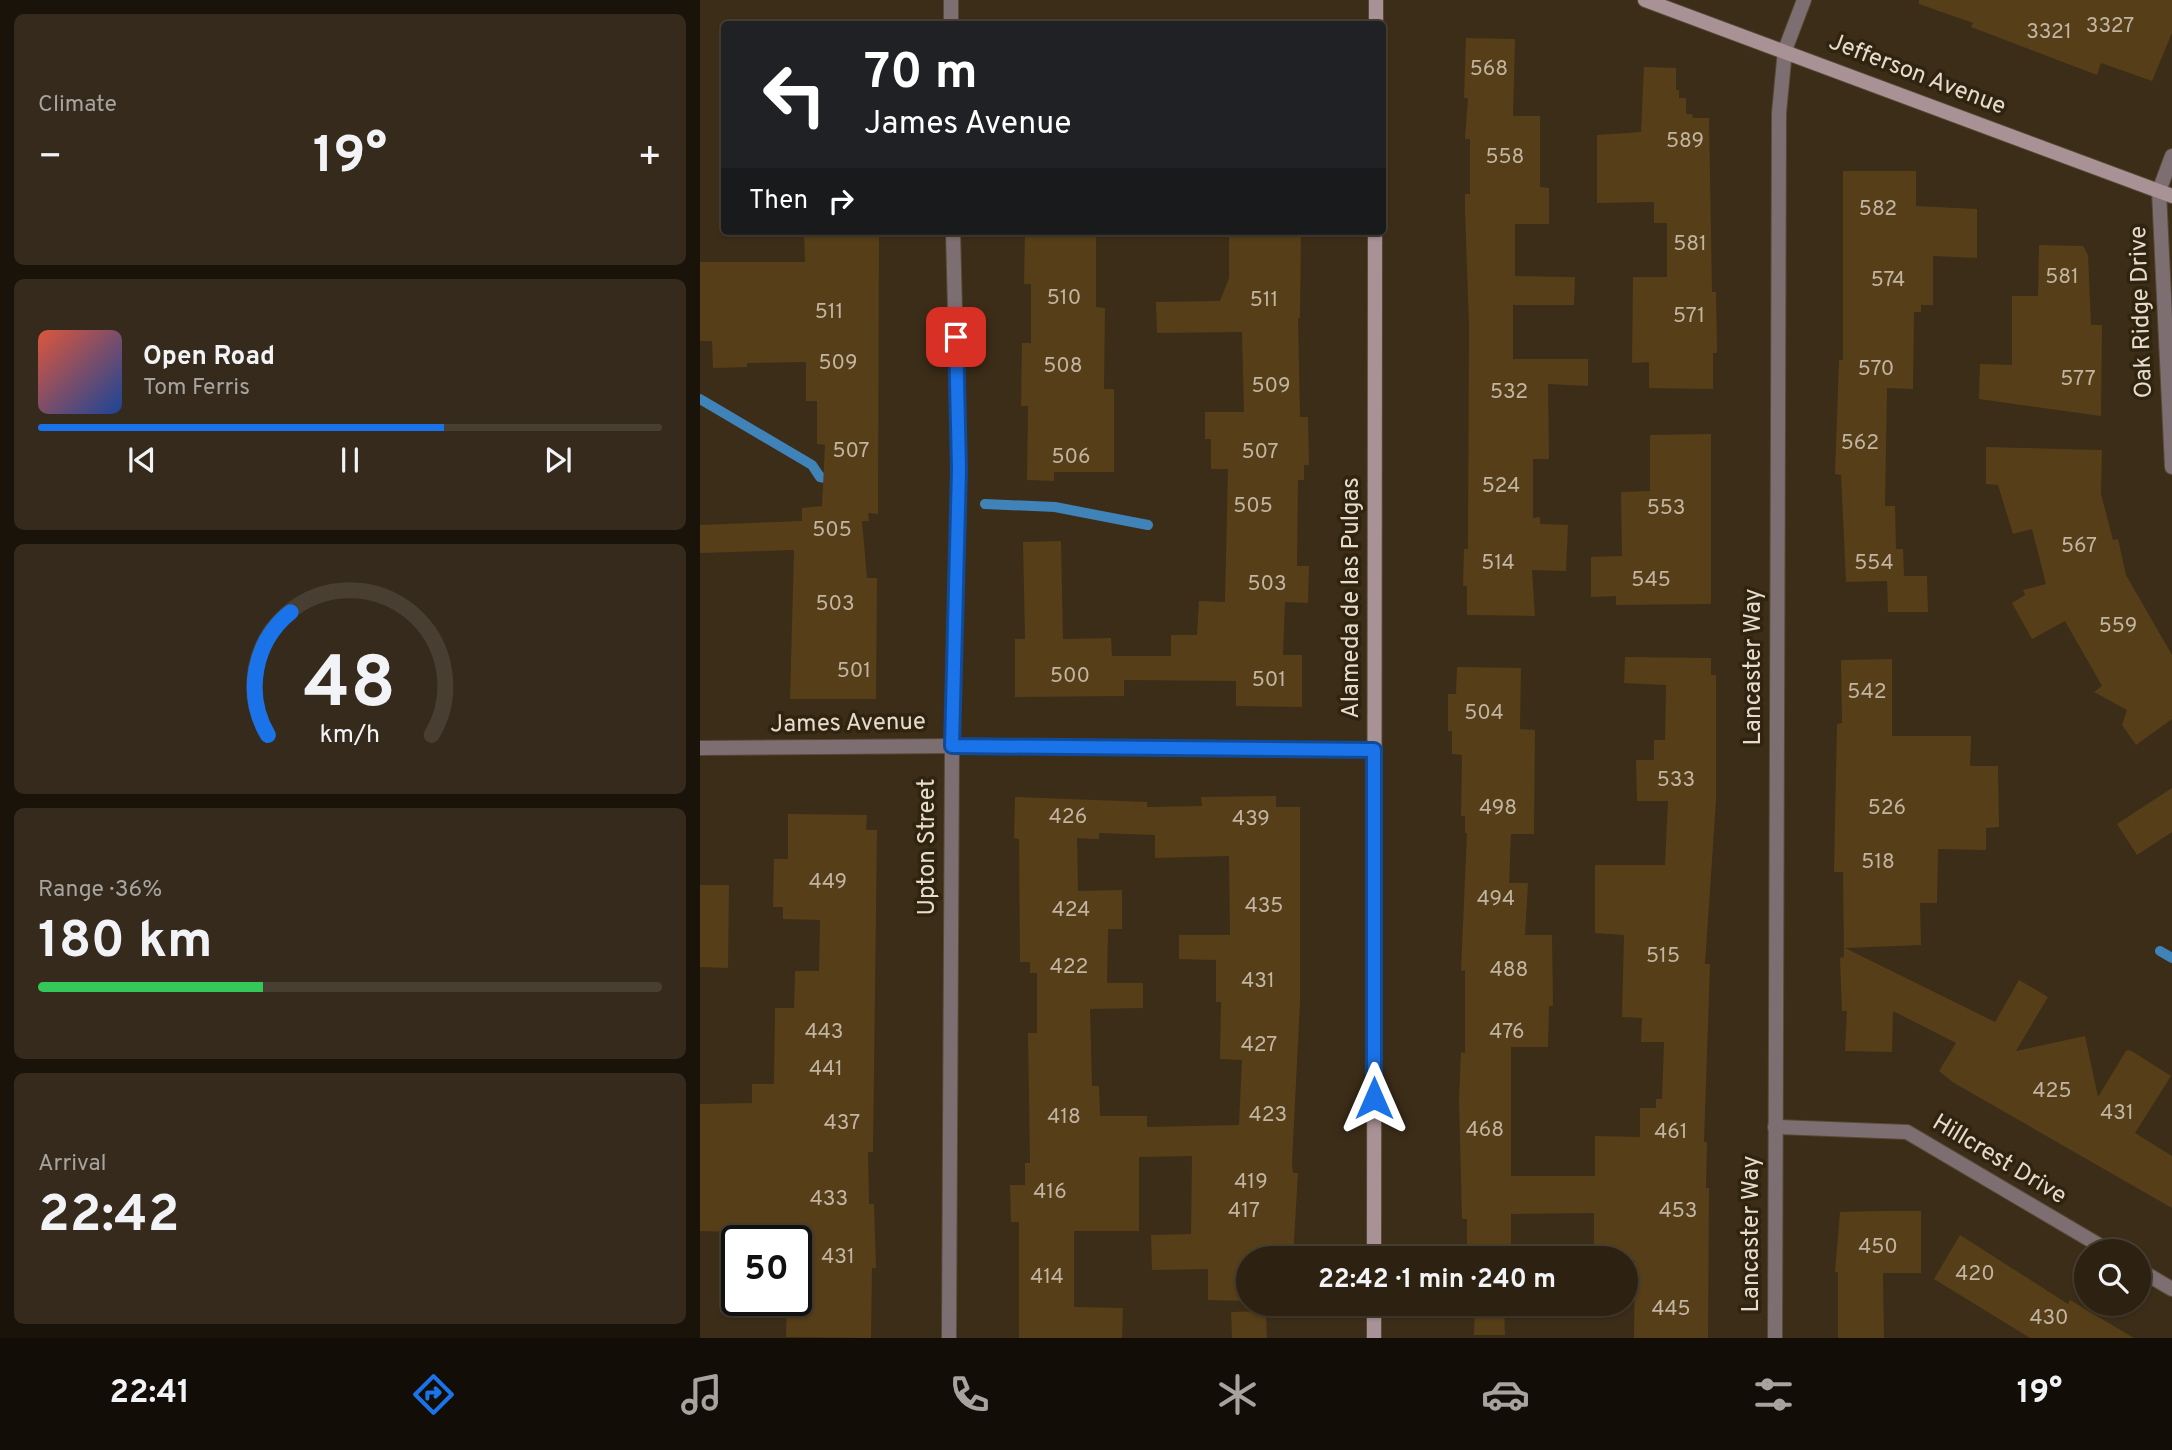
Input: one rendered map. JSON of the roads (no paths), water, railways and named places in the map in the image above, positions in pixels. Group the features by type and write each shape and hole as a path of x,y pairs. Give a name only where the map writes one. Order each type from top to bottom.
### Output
{"main road":[{"path":"1376,0 1376,21"},
{"name":"Jefferson Avenue","path":"1645,0 2165,193"},
{"name":"Alameda de las Pulgas","path":"1374,1246 1375,235"},
{"path":"1374,1316 1374,1338"}],"street":[{"path":"951,0 951,21"},
{"name":"Lancaster Way","path":"1775,1338 1779,113 1785,50 1804,0"},
{"name":"Oak Ridge Drive","path":"2172,156 2165,193 2172,467"},
{"name":"Upton Street","path":"949,1338 952,746 959,469 954,235"},
{"name":"James Avenue","path":"700,748 952,746 1374,750"},
{"name":"Hillcrest Drive","path":"1775,1127 1907,1132 2089,1239"},
{"path":"2151,1277 2172,1289"}],"waterway":[{"path":"700,399 812,465 820,477 836,480"},
{"path":"985,504 1055,507 1148,525"},
{"path":"2160,951 2172,958"}]}
